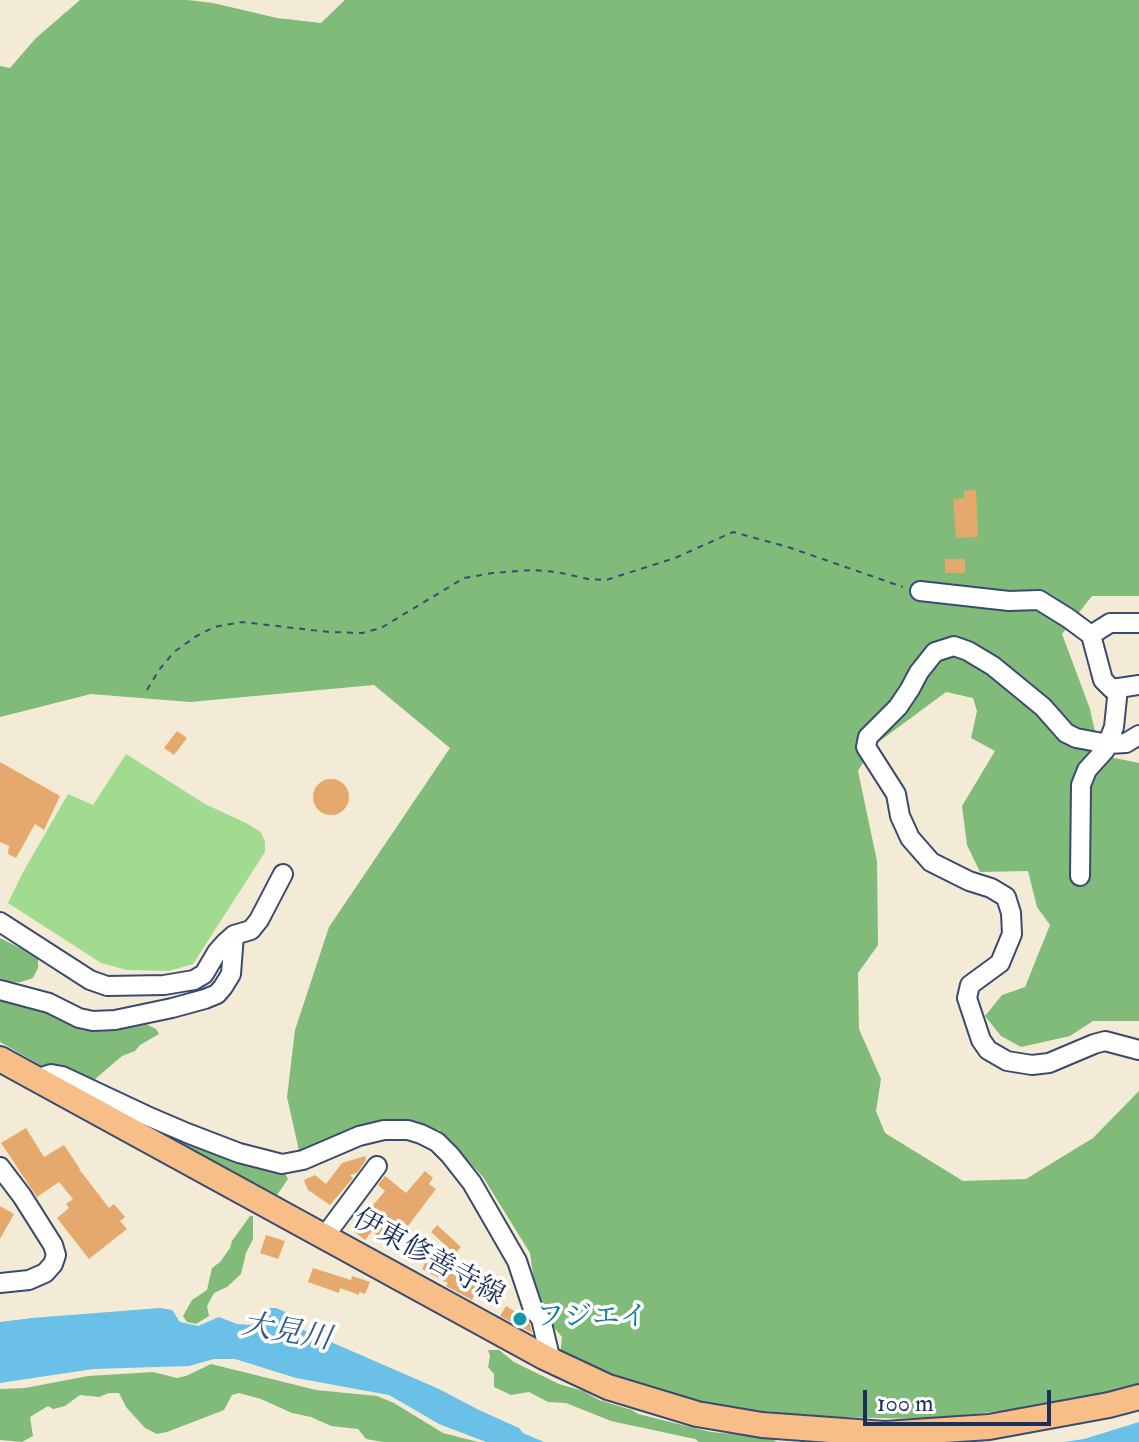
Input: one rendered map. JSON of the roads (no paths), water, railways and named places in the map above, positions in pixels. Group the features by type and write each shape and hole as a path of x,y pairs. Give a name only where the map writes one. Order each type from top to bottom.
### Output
{"main road":[{"name":"伊東修善寺線","path":"0,1059 551,1361 608,1387 697,1414 762,1425 885,1434 989,1427 1139,1397"}],"street":[{"path":"920,591 1009,601 1039,600 1091,635 1103,680 1112,689 1139,685"},
{"path":"1091,635 1110,623 1139,623"},
{"path":"1139,735 1126,743 1108,744 1076,738 1066,733 1043,707 993,666 954,646 935,652 898,707 868,737 866,747 896,794 900,816 910,838 931,862 1006,897 1012,934 1000,963 970,985 967,998 981,1040 988,1050 1007,1061 1032,1065 1049,1063 1105,1041 1139,1050"},
{"path":"1080,876 1081,785 1087,770 1108,744 1114,727 1118,688"},
{"path":"0,922 90,980 107,986 164,985 194,980 204,974 217,952 234,935 251,930 283,874"},
{"path":"0,990 49,1003 79,1018 93,1021 115,1020 172,1008 205,999 217,994 223,987 231,974 234,935"},
{"path":"36,1079 51,1074 62,1076 187,1133 239,1153 282,1164 303,1160 359,1136 384,1130 408,1130 437,1142 472,1183 517,1261 533,1309 541,1319 551,1361"},
{"path":"324,1237 377,1166"},
{"path":"0,1167 22,1196 56,1255 45,1273 29,1280 0,1283"}],"water":[{"name":"大見川","path":"160,1308 172,1310 180,1322 198,1326 219,1317 237,1324 251,1325 270,1308 276,1308 290,1314 301,1329 439,1389 544,1442 486,1442 439,1424 389,1395 296,1378 235,1359 214,1359 189,1366 93,1369 0,1383 0,1322"},
{"path":"1139,1422 1139,1442 1064,1442 1084,1439"}],"place":[{"name":"フジエイ","path":"520,1319"}]}
